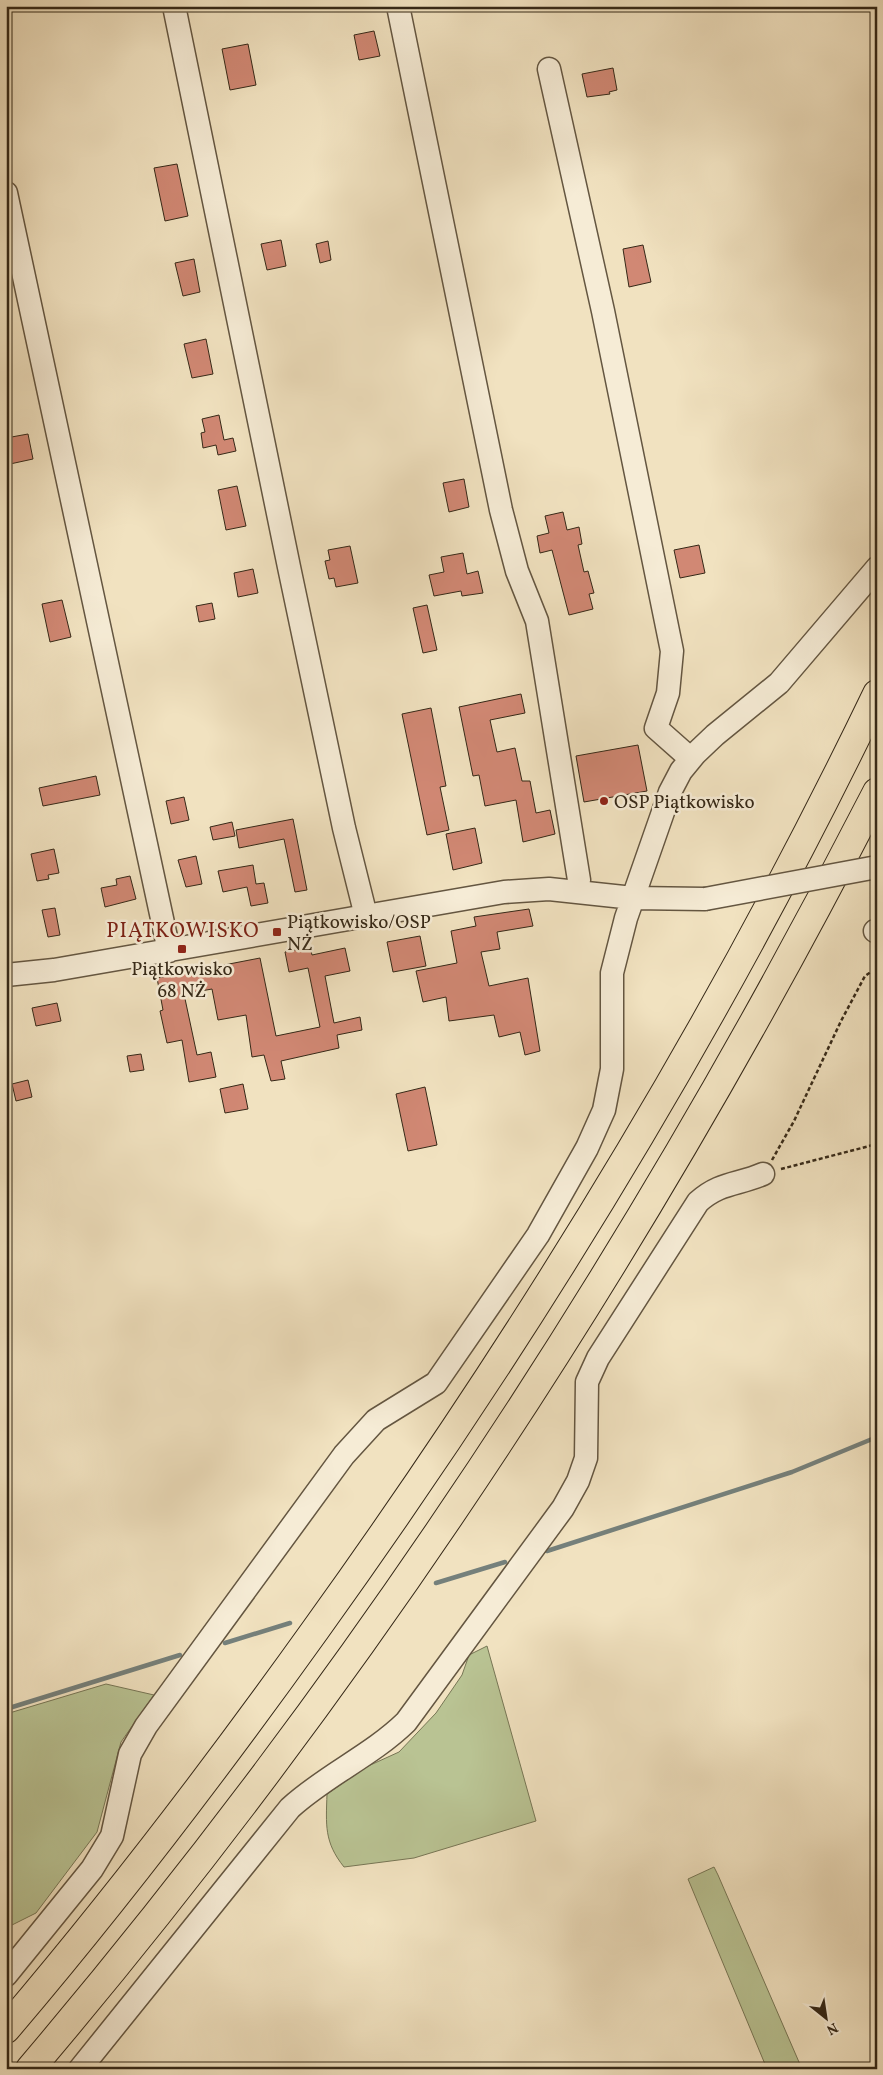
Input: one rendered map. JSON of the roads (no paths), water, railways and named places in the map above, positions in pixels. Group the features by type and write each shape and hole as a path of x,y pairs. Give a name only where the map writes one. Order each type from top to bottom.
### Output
{"highway":[{"path":"6,2029 131,1876 252,1718 374,1549 458,1426 539,1299 702,1028 780,885 877,694"},
{"path":"30,2069 157,1913 291,1739 420,1558 503,1436 585,1309 742,1045 817,909 877,792"}],"street":[{"path":"174,6 295,596 344,828 366,916"},
{"path":"398,6 501,510 517,571 537,621 579,880"},
{"path":"549,70 603,311 672,651 668,693 656,728 691,759"},
{"path":"6,193 169,951"},
{"path":"6,1975 92,1869 112,1836 130,1754 146,1726 344,1455 376,1420 436,1383 538,1235 587,1148 604,1110 612,1069 612,973 633,898 670,792 691,759 714,735 779,683 877,568"},
{"path":"6,975 54,970 526,890 570,890 633,898 705,899 877,867"},
{"path":"80,2069 290,1808 307,1792 387,1740 406,1722 563,1508 578,1481 586,1458 586,1382 598,1358 698,1202 708,1193 722,1186 750,1180 763,1174"}],"waterway":[{"path":"547,1551 792,1472 877,1437"},
{"path":"436,1583 505,1562"},
{"path":"225,1643 290,1623"},
{"path":"6,1709 180,1655"}],"place":[{"name":"OSP Piątkowisko","path":"604,801"},
{"name":"Piątkowisko/OSP NŻ","path":"277,932"},
{"name":"Piątkowisko 68 NŻ","path":"182,949"}],"district":[{"name":"PIĄTKOWISKO","path":"183,930"}]}
